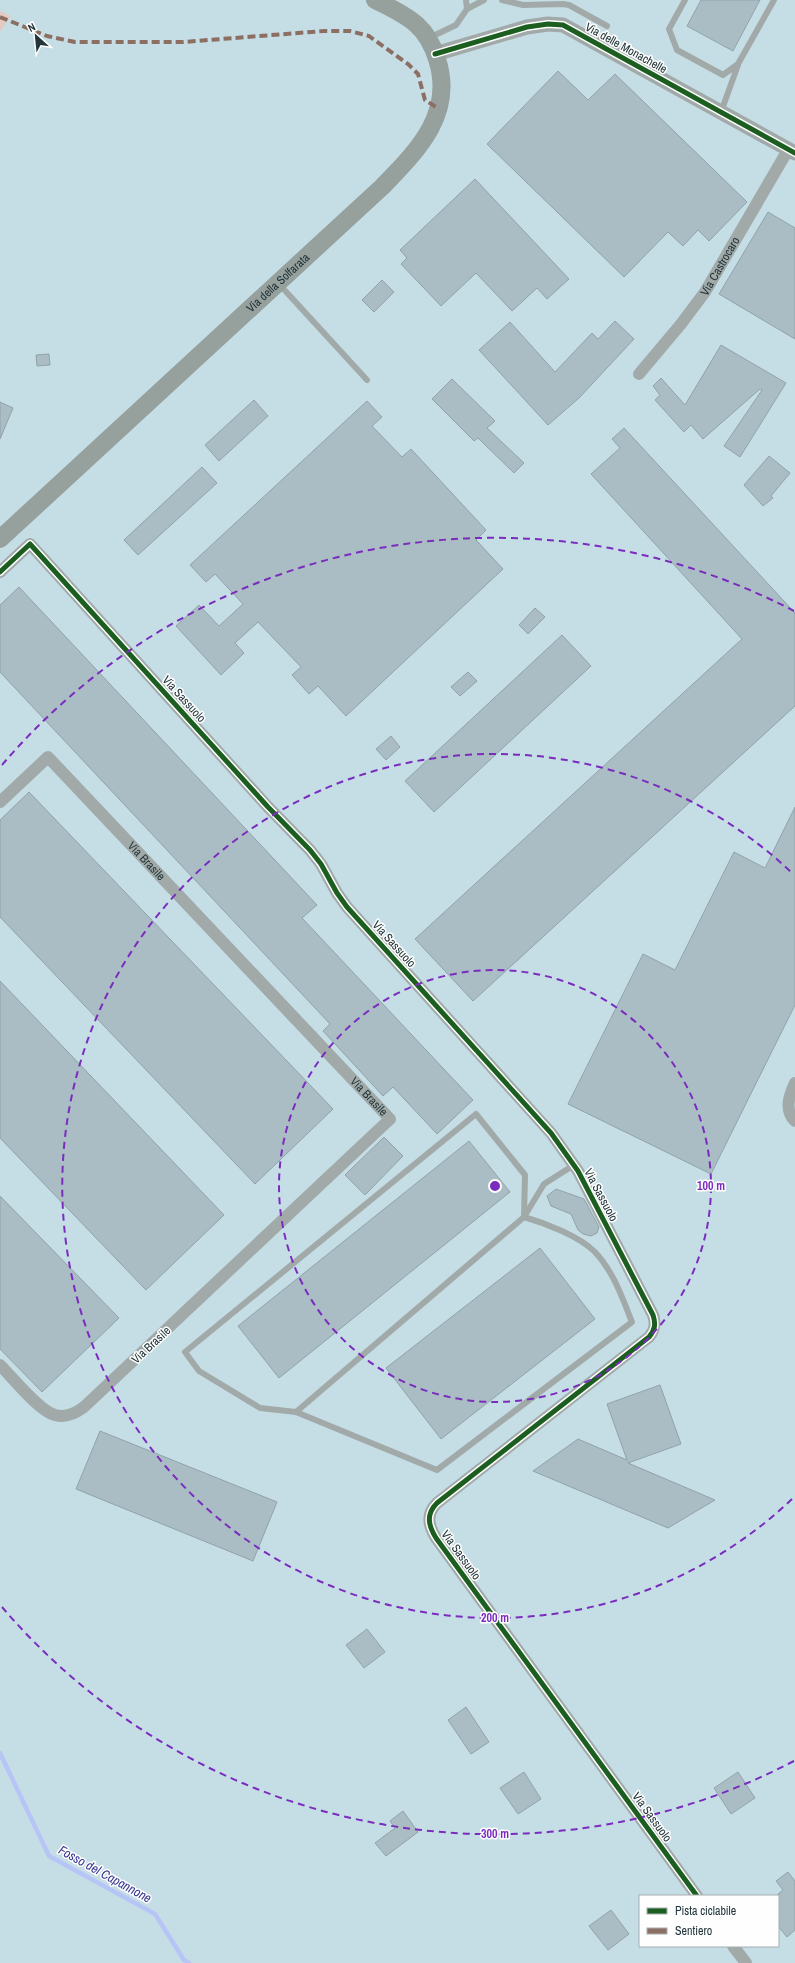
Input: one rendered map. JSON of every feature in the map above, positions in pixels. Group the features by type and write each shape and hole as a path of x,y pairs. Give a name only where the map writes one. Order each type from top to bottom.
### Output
{"main road":[{"name":"Via della Solfarata","path":"0,539 382,187 429,132 442,100 441,71 432,46 412,20 375,0"}],"street":[{"name":"Via delle Monachelle","path":"432,46 548,24 563,25 792,151"},
{"name":"Via Castrocaro","path":"639,374 681,324 708,286 792,151"},
{"name":"Via Sassuolo","path":"0,572 30,544 268,807 310,850 321,864 337,893 347,907 551,1134 574,1165 653,1315 655,1323 654,1331 649,1337 437,1503 431,1510 428,1518 436,1538 696,1895"},
{"name":"Via Brasile","path":"0,802 48,757 390,1119 89,1404 64,1416 50,1414 0,1365"},
{"path":"795,1083 789,1097 789,1112 795,1121"},
{"path":"734,1947 746,1963"}],"lane":[{"path":"466,0 467,9"},
{"path":"432,46 456,25 467,9 484,0"},
{"path":"502,0 523,5 569,5 608,26"},
{"path":"685,0 670,29 677,50 723,74 738,64"},
{"path":"721,112 738,64 774,0"},
{"path":"278,283 367,380"},
{"path":"476,1114 525,1175 524,1217 549,1224 594,1251 616,1283 632,1322 437,1470 296,1412 260,1408 199,1371 185,1352 476,1114"},
{"path":"296,1412 524,1217 544,1184 574,1165"}],"shaded area":[{"path":"0,11 11,16 0,32"}],"building":[{"path":"701,0 760,0 733,51 687,26"},
{"path":"558,71 588,100 615,74 747,202 709,241 698,230 683,246 668,232 624,277 487,144"},
{"path":"475,179 569,279 547,299 537,288 512,311 476,273 441,306 401,264 407,258 400,250"},
{"path":"768,212 795,228 795,339 719,294"},
{"path":"382,280 394,292 374,312 362,300"},
{"path":"615,321 634,339 579,398 548,425 479,350 510,322 555,372 592,333 598,339"},
{"path":"721,345 786,383 740,457 724,446 762,390 760,389 703,439 691,425 684,432 655,400 660,395 653,386 661,378 685,405"},
{"path":"49,354 50,365 37,366 36,355"},
{"path":"452,379 495,421 487,428 524,463 514,473 478,438 474,441 432,399"},
{"path":"254,400 268,416 219,461 205,445"},
{"path":"367,401 382,417 372,426 402,457 411,449 486,530 476,540 503,569 346,716 318,686 309,694 292,675 301,667 258,622 235,643 244,653 221,675 176,626 199,605 219,626 243,604 215,574 206,582 190,565"},
{"path":"0,402 13,408 0,439"},
{"path":"624,428 795,613 795,706 473,1001 415,939 742,639 591,474 620,448 612,439"},
{"path":"769,456 790,473 771,496 773,498 763,506 744,485"},
{"path":"202,467 217,483 138,555 124,540"},
{"path":"19,587 317,905 302,918 473,1100 437,1134 393,1087 383,1096 323,1031 330,1024 0,672 0,605"},
{"path":"535,608 545,617 528,634 519,625"},
{"path":"562,635 591,666 434,812 405,781"},
{"path":"468,672 477,681 460,696 451,687"},
{"path":"391,736 400,747 386,760 376,749"},
{"path":"29,792 333,1109 255,1184 0,917 0,820"},
{"path":"795,807 795,1005 711,1174 568,1104 643,954 675,970 734,852 765,868"},
{"path":"0,981 224,1215 146,1290 0,1138"},
{"path":"384,1137 403,1156 365,1195 345,1175"},
{"path":"469,1141 510,1192 279,1378 238,1326"},
{"path":"556,1189 584,1199 599,1227 597,1233 591,1236 583,1234 578,1230 571,1214 551,1206 547,1196"},
{"path":"0,1196 119,1318 42,1392 0,1349"},
{"path":"540,1248 595,1319 441,1439 386,1368"},
{"path":"660,1385 681,1444 628,1463 715,1500 668,1528 533,1471 578,1439 627,1460 607,1404"},
{"path":"100,1431 277,1502 253,1561 76,1489"},
{"path":"367,1629 385,1652 364,1668 346,1645"},
{"path":"466,1707 489,1742 471,1754 448,1720"},
{"path":"524,1772 541,1799 518,1814 500,1788"},
{"path":"738,1772 755,1798 731,1814 714,1788"},
{"path":"403,1811 418,1832 386,1856 375,1843 395,1828 390,1821"},
{"path":"788,1872 795,1881 795,1930 787,1937 779,1927 778,1894 783,1890 776,1881"},
{"path":"611,1910 629,1934 608,1950 589,1926"}],"waterway":[{"name":"Fosso del Capannone","path":"0,1753 49,1856 155,1914 184,1960 189,1963"}],"marked path":[{"path":"0,17 47,36 75,42 183,42 324,31 350,31 369,36 408,64 418,74 425,100 439,109"}],"cycle path":[{"path":"435,54 527,27 548,24 563,25 795,153"},
{"path":"0,572 30,544 268,807 310,850 321,864 337,893 347,907 551,1133 578,1171 653,1315 655,1324 653,1332 649,1337 437,1503 431,1511 429,1520 431,1529 436,1538 696,1895"}]}
